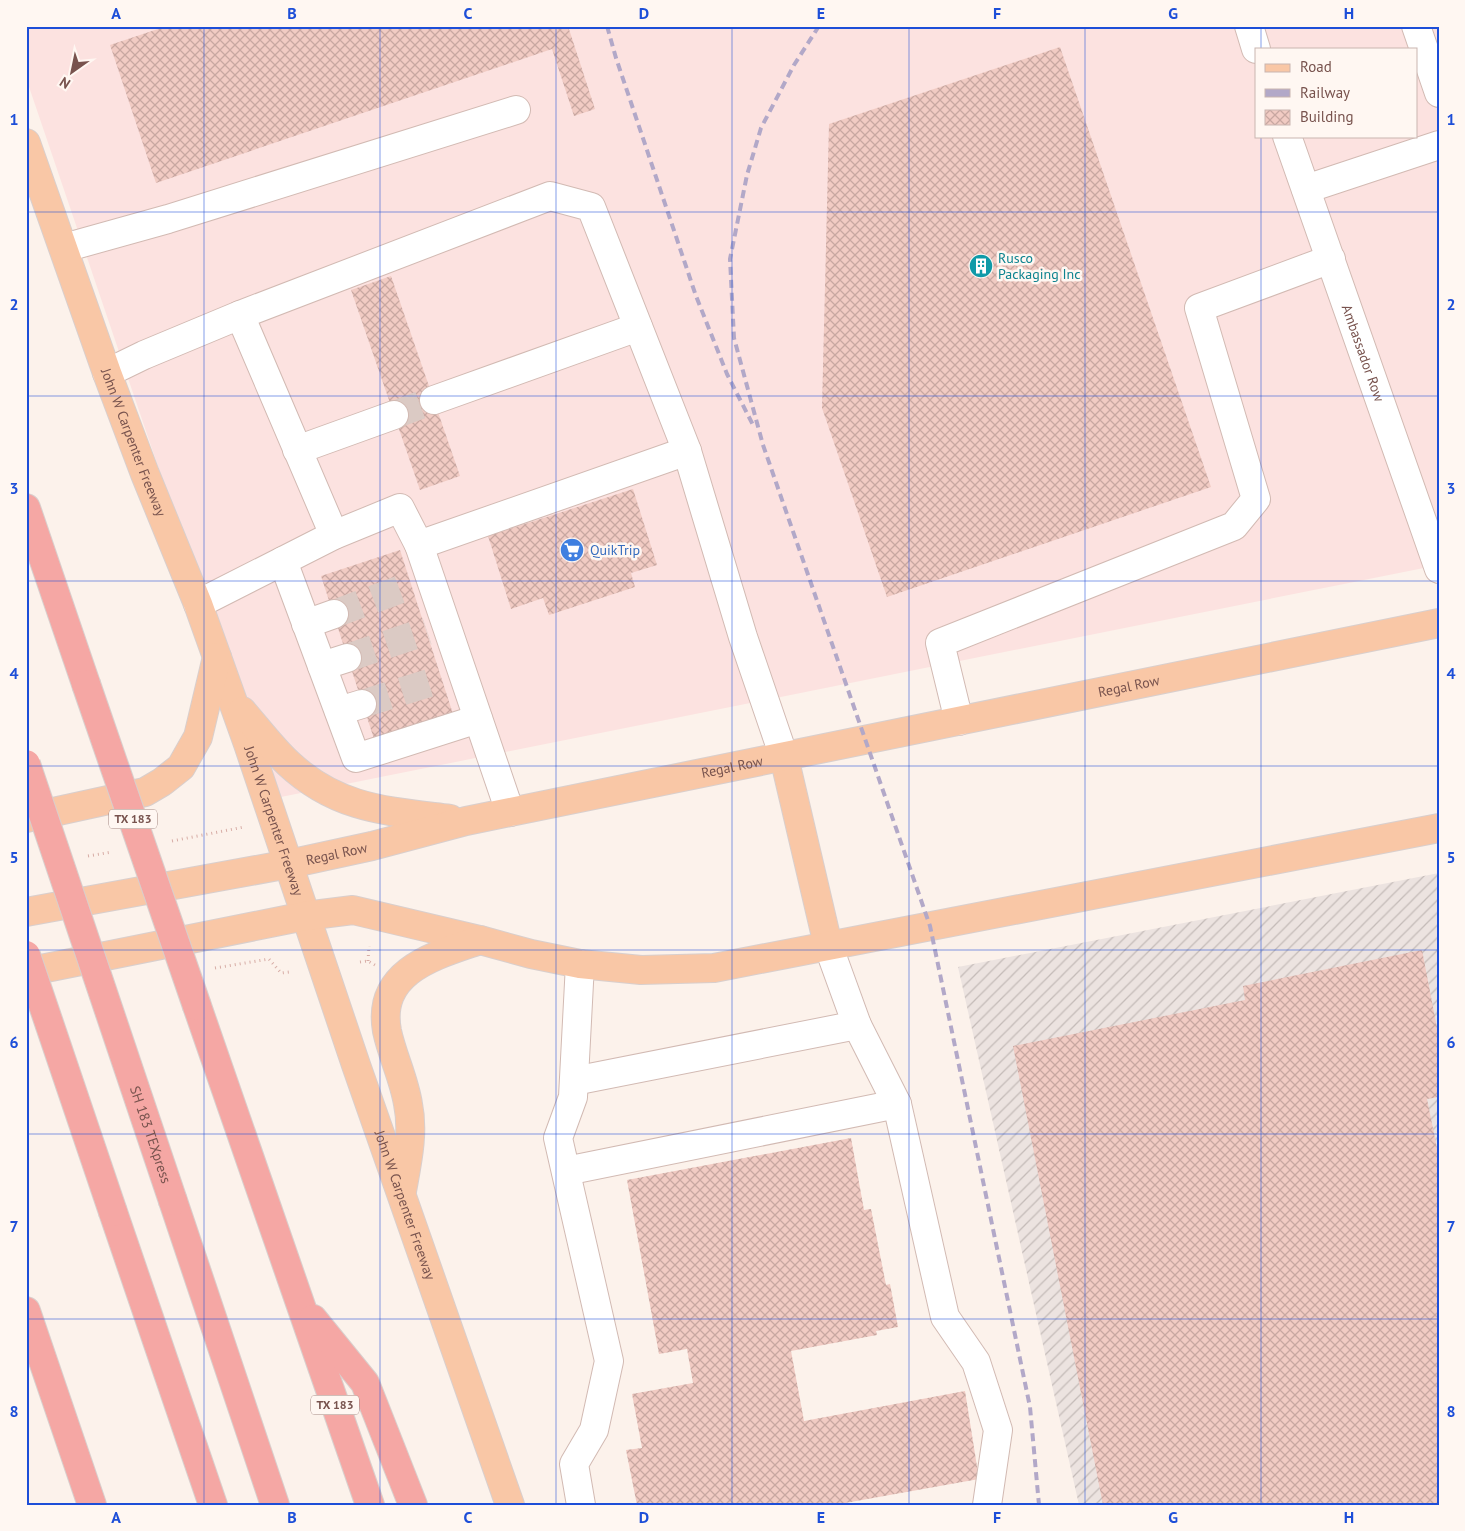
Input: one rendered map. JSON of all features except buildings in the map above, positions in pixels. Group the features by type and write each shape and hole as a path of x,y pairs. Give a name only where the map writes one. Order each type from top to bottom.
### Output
{"highway":[{"name":"TX 183","path":"26,508 370,1505"},
{"name":"SH 183 TEXpress","path":"26,764 275,1505"},
{"path":"26,955 212,1505"},
{"path":"301,1305 365,1384 412,1505"},
{"path":"26,1311 92,1505"}],"main road":[{"name":"John W Carpenter Freeway","path":"26,143 107,373 145,474 198,604 232,699 401,1195 510,1505"},
{"name":"Regal Row","path":"26,912 289,864 372,846 466,821 1439,623"},
{"path":"26,818 146,792 182,767 198,737 217,657"},
{"path":"232,699 287,762 307,779 329,793 348,802 399,813 466,821"},
{"path":"784,756 828,945"},
{"path":"26,972 305,916 353,910 580,964 641,970 714,968 1439,828"},
{"path":"401,1195 410,1130 409,1105 387,1029 387,1006 393,990 410,969 427,959 480,940"}],"street":[{"path":"1248,26 1256,48"},
{"path":"1416,26 1439,94"},
{"path":"64,248 168,219 516,110"},
{"name":"Ambassador Row","path":"1288,138 1439,569"},
{"path":"1306,189 1439,145"},
{"path":"107,373 144,355 240,315 550,196 591,207 687,451 744,637 784,756"},
{"path":"959,721 940,643 1234,526 1240,520 1256,499 1199,308 1331,259"},
{"path":"240,315 334,535"},
{"path":"434,400 638,327"},
{"path":"297,450 394,415"},
{"path":"419,545 687,451"},
{"path":"198,604 334,535 400,508 419,545 421,582 452,677 478,720 510,812"},
{"path":"283,561 322,666 350,708 356,758 478,720"},
{"path":"306,624 334,614"},
{"path":"322,666 347,658"},
{"path":"828,945 857,1025 897,1104 946,1317 976,1362 998,1430 987,1505"},
{"path":"580,964 573,1097 558,1138 609,1361 594,1430 574,1464 582,1505"},
{"path":"574,1082 857,1025"},
{"path":"566,1171 897,1104"}],"path":[{"path":"368,961 369,946"},
{"path":"360,962 368,961 381,968"}],"shaded area":[{"path":"26,26 1439,26 1439,565 271,799 26,78"},
{"path":"1439,873 1439,1505 1079,1505 958,967"}],"tunnel":[{"path":"394,415 434,400"},
{"path":"334,614 412,585"},
{"path":"347,658 427,631"},
{"path":"362,704 442,679"}],"railway":[{"path":"607,26 696,296 727,374 753,425"},
{"path":"819,26 794,65 761,128 747,175 730,259 734,338 763,445 930,926 1030,1407 1039,1505"}],"place":[{"name":"Rusco Packaging Inc","path":"981,266"},
{"name":"QuikTrip","path":"572,550"}]}
